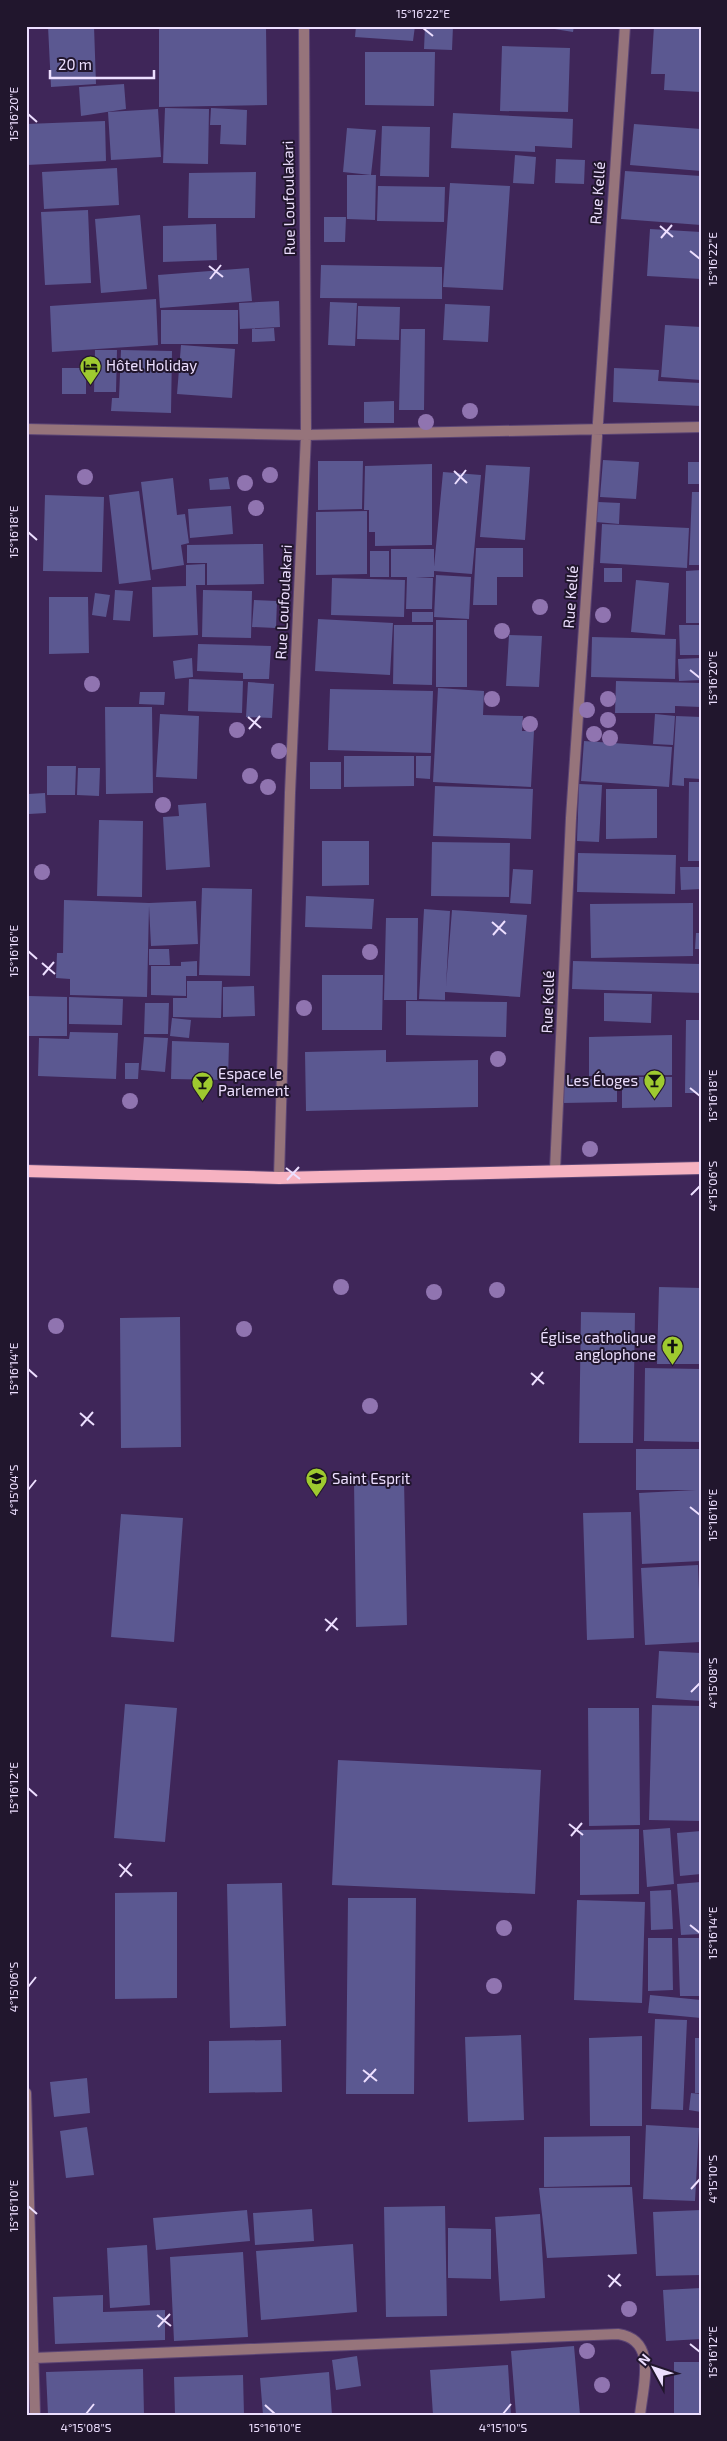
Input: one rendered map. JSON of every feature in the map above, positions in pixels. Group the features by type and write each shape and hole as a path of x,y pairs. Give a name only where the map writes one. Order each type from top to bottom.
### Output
{"main road":[{"path":"26,1171 279,1178 701,1168"}],"street":[{"name":"Rue Loufoulakari","path":"279,1178 290,803 306,435 304,26"},
{"name":"Rue Kellé","path":"555,1170 571,818 625,26"},
{"path":"26,429 306,435 701,427"},
{"path":"26,2093 35,2415"},
{"path":"34,2358 618,2334 629,2336 641,2344 645,2358 640,2415"}],"building":[{"path":"48,26 94,26 96,84 51,87"},
{"path":"159,26 266,26 267,105 159,107"},
{"path":"356,26 415,26 413,41 355,37"},
{"path":"425,26 453,26 452,50 424,49"},
{"path":"536,26 574,26 573,32"},
{"path":"654,26 701,26 701,92 664,90 665,74 651,74"},
{"path":"502,46 570,48 568,112 500,111"},
{"path":"365,52 435,52 434,106 365,105"},
{"path":"124,84 126,109 81,116 79,87"},
{"path":"165,108 209,109 208,164 163,163"},
{"path":"211,108 247,110 246,145 220,144 221,125 210,125"},
{"path":"158,109 161,157 111,160 108,112"},
{"path":"453,113 573,119 572,148 535,146 535,152 451,148"},
{"path":"105,121 106,161 27,165 26,124"},
{"path":"634,124 701,129 701,171 630,165"},
{"path":"382,126 430,127 429,177 380,176"},
{"path":"347,128 376,130 371,175 343,172"},
{"path":"515,155 536,157 534,184 513,183"},
{"path":"556,159 585,160 584,184 555,183"},
{"path":"117,168 119,205 44,209 42,172"},
{"path":"625,171 701,176 701,225 621,219"},
{"path":"256,172 255,218 188,218 189,173"},
{"path":"347,175 376,175 375,220 347,219"},
{"path":"450,183 510,186 503,290 443,287"},
{"path":"378,186 445,187 444,222 377,221"},
{"path":"88,210 91,283 45,285 41,212"},
{"path":"140,215 147,289 101,293 95,219"},
{"path":"324,217 346,217 345,242 324,242"},
{"path":"216,224 217,260 163,262 163,226"},
{"path":"650,229 701,232 701,279 647,276"},
{"path":"321,265 442,267 442,299 320,298"},
{"path":"249,268 252,301 160,308 158,275"},
{"path":"156,299 158,345 52,352 50,306"},
{"path":"279,301 280,327 240,329 239,303"},
{"path":"330,302 357,303 355,346 328,345"},
{"path":"445,304 490,306 488,342 443,340"},
{"path":"358,306 400,307 399,340 357,339"},
{"path":"161,310 238,310 238,344 161,344"},
{"path":"665,325 701,327 701,380 661,377"},
{"path":"274,328 275,341 252,342 252,329"},
{"path":"401,329 425,329 424,410 399,410"},
{"path":"181,345 235,349 232,398 177,394"},
{"path":"95,350 117,350 116,392 94,392"},
{"path":"121,350 172,351 171,413 111,411 112,398 119,398"},
{"path":"62,368 86,368 86,394 62,394"},
{"path":"614,368 659,370 658,381 701,383 701,406 613,402"},
{"path":"394,401 394,423 364,423 364,402"},
{"path":"603,460 639,462 636,499 600,497"},
{"path":"318,461 363,461 362,509 318,510"},
{"path":"688,462 701,462 701,484 688,484"},
{"path":"432,464 432,545 375,546 375,532 369,532 369,510 364,510 365,466"},
{"path":"486,465 530,467 525,540 480,537"},
{"path":"443,472 481,475 472,574 434,571 434,577 415,577 433,578 432,609 406,609 407,577 391,577 391,549 434,549 434,567"},
{"path":"228,477 230,489 210,490 209,479"},
{"path":"173,478 177,515 185,514 189,543 181,545 184,565 152,570 141,482"},
{"path":"139,491 151,580 119,584 109,495"},
{"path":"692,492 701,492 701,565 689,565"},
{"path":"45,495 104,497 102,572 43,571"},
{"path":"598,502 620,503 619,524 596,522"},
{"path":"231,506 233,534 190,538 188,509"},
{"path":"367,511 367,574 316,575 316,512"},
{"path":"602,524 689,528 687,568 600,563"},
{"path":"263,544 264,584 207,585 207,563 187,563 187,545"},
{"path":"476,548 523,548 523,577 497,577 497,605 473,605"},
{"path":"370,551 389,551 389,577 370,577"},
{"path":"205,564 205,585 196,585 198,635 153,637 152,587 186,586 186,565"},
{"path":"604,568 622,568 622,582 604,582"},
{"path":"701,570 701,623 686,623 686,571"},
{"path":"436,575 471,577 469,619 434,617"},
{"path":"332,578 405,580 404,617 331,615"},
{"path":"636,580 669,583 665,635 631,632"},
{"path":"115,590 133,591 130,621 113,620"},
{"path":"203,590 252,591 251,638 202,637"},
{"path":"95,593 110,595 106,617 92,615"},
{"path":"49,597 88,597 89,653 49,654"},
{"path":"254,600 277,601 276,628 252,627"},
{"path":"412,612 433,612 433,622 412,622"},
{"path":"318,619 393,623 390,675 315,671"},
{"path":"436,620 467,620 467,687 436,687"},
{"path":"394,625 433,625 432,685 393,684"},
{"path":"679,625 701,625 701,655 680,655"},
{"path":"509,635 542,636 539,687 506,686"},
{"path":"592,637 676,639 675,679 591,677"},
{"path":"198,644 271,646 269,679 243,679 243,673 197,671"},
{"path":"192,658 193,677 175,679 173,661"},
{"path":"701,658 701,680 679,681 678,659"},
{"path":"189,679 243,681 242,713 188,711"},
{"path":"616,681 701,683 701,707 675,706 675,713 615,713"},
{"path":"248,682 274,684 272,718 246,717"},
{"path":"438,688 484,691 483,715 523,716 522,731 534,731 531,787 433,782"},
{"path":"330,689 433,691 431,753 328,750"},
{"path":"140,692 165,692 164,705 139,704"},
{"path":"105,707 152,707 153,793 106,794"},
{"path":"160,714 199,716 197,779 156,777"},
{"path":"655,714 675,716 673,745 653,744"},
{"path":"676,716 701,717 701,779 684,778 684,786 672,785"},
{"path":"584,741 672,747 669,787 581,781"},
{"path":"344,756 414,756 414,786 344,787"},
{"path":"416,756 431,756 430,779 416,778"},
{"path":"310,762 341,762 341,789 310,789"},
{"path":"47,766 76,766 75,795 47,795"},
{"path":"78,768 100,768 99,796 77,795"},
{"path":"689,782 701,782 701,861 688,861"},
{"path":"579,784 602,785 599,842 577,841"},
{"path":"435,786 533,789 531,839 433,836"},
{"path":"606,789 657,789 657,838 606,839"},
{"path":"45,793 46,813 29,814 28,794"},
{"path":"206,803 210,867 166,870 163,817 179,816 178,805"},
{"path":"99,820 143,821 142,897 97,896"},
{"path":"322,841 369,841 369,885 322,886"},
{"path":"432,842 510,843 509,897 431,896"},
{"path":"578,853 676,855 675,894 577,892"},
{"path":"680,867 701,867 701,889 681,890"},
{"path":"513,869 533,870 531,904 510,903"},
{"path":"202,888 252,889 250,976 199,975"},
{"path":"306,896 374,899 372,929 305,927"},
{"path":"64,900 149,903 196,901 198,944 151,946 149,906 147,997 70,995 70,979 56,978 57,953 63,953"},
{"path":"693,903 693,956 591,958 590,904"},
{"path":"424,909 450,911 446,986 452,910 527,915 520,997 445,992 445,1000 419,999"},
{"path":"386,918 418,918 417,1000 384,1000"},
{"path":"696,933 701,933 701,949 695,949"},
{"path":"149,949 169,949 170,965 149,965"},
{"path":"197,961 197,976 186,976 186,996 151,995 151,966 181,966 181,962"},
{"path":"573,961 701,964 701,993 572,989"},
{"path":"322,975 383,975 382,1030 322,1030"},
{"path":"187,981 222,981 221,1018 173,1017 173,998 187,998"},
{"path":"254,986 255,1016 223,1017 223,987"},
{"path":"604,993 652,994 651,1023 604,1021"},
{"path":"29,996 67,997 67,1036 29,1036"},
{"path":"69,997 123,999 122,1025 69,1024"},
{"path":"406,1001 507,1002 506,1037 406,1035"},
{"path":"145,1003 169,1003 168,1034 144,1034"},
{"path":"172,1018 191,1020 189,1038 170,1036"},
{"path":"686,1020 701,1020 701,1093 685,1093"},
{"path":"70,1032 118,1033 116,1079 38,1076 39,1038 69,1039"},
{"path":"672,1035 672,1075 589,1076 589,1037"},
{"path":"144,1037 168,1038 165,1072 141,1070"},
{"path":"172,1041 229,1043 228,1080 171,1079"},
{"path":"386,1050 386,1062 478,1060 478,1107 306,1111 305,1052"},
{"path":"125,1063 139,1063 138,1079 125,1079"},
{"path":"622,1077 672,1077 672,1107 622,1108"},
{"path":"563,1079 617,1079 617,1102 563,1103"},
{"path":"659,1287 701,1288 701,1364 657,1364"},
{"path":"581,1312 635,1313 633,1443 579,1443"},
{"path":"180,1317 181,1447 121,1448 120,1318"},
{"path":"645,1368 701,1369 701,1442 644,1441"},
{"path":"636,1449 701,1449 701,1490 699,1490 701,1561 642,1564 639,1493 696,1490 636,1490"},
{"path":"404,1480 407,1625 356,1627 354,1481"},
{"path":"631,1512 634,1638 587,1640 583,1513"},
{"path":"121,1514 183,1518 174,1642 111,1637"},
{"path":"698,1565 701,1642 645,1645 641,1568"},
{"path":"659,1651 701,1653 701,1701 656,1698"},
{"path":"125,1704 177,1708 165,1842 114,1838"},
{"path":"652,1705 701,1706 701,1821 649,1820"},
{"path":"588,1708 639,1708 640,1825 589,1826"},
{"path":"338,1760 541,1770 535,1894 332,1885"},
{"path":"670,1828 674,1884 647,1887 643,1830"},
{"path":"639,1829 639,1894 580,1895 580,1830"},
{"path":"701,1831 701,1874 680,1876 677,1833"},
{"path":"701,1882 701,1934 681,1935 677,1884"},
{"path":"282,1883 286,2026 230,2028 227,1884"},
{"path":"671,1890 673,1929 651,1930 650,1891"},
{"path":"177,1892 177,1998 115,1999 115,1893"},
{"path":"348,1898 416,1898 414,2094 346,2094"},
{"path":"577,1900 645,1902 642,2003 574,2000"},
{"path":"648,1938 672,1938 673,1990 648,1991"},
{"path":"678,1938 701,1938 701,1996 680,1996"},
{"path":"650,1995 701,2000 701,2018 648,2013"},
{"path":"655,2019 687,2020 683,2110 651,2109"},
{"path":"521,2035 524,2120 468,2122 465,2037"},
{"path":"642,2036 642,2126 590,2126 589,2038"},
{"path":"695,2038 701,2038 701,2093 695,2093"},
{"path":"281,2040 282,2092 209,2093 209,2041"},
{"path":"87,2078 90,2113 54,2117 50,2082"},
{"path":"691,2093 701,2094 701,2112 689,2110"},
{"path":"646,2125 699,2128 695,2201 643,2199"},
{"path":"87,2127 94,2175 66,2178 60,2131"},
{"path":"630,2136 630,2185 544,2187 544,2137"},
{"path":"632,2187 637,2254 547,2258 539,2188"},
{"path":"445,2206 447,2316 386,2317 384,2207"},
{"path":"312,2209 314,2241 255,2245 253,2213"},
{"path":"247,2210 250,2241 156,2250 153,2218"},
{"path":"701,2210 701,2275 656,2276 653,2212"},
{"path":"540,2214 545,2298 500,2301 495,2217"},
{"path":"448,2228 491,2229 491,2279 448,2278"},
{"path":"353,2244 357,2312 261,2320 256,2251"},
{"path":"147,2245 150,2305 110,2308 107,2248"},
{"path":"243,2252 248,2337 174,2341 170,2257"},
{"path":"701,2288 701,2339 666,2341 663,2290"},
{"path":"103,2295 103,2312 165,2310 165,2340 55,2344 53,2297"},
{"path":"574,2346 580,2415 516,2415 511,2351"},
{"path":"357,2356 361,2386 336,2390 332,2360"},
{"path":"674,2362 701,2362 701,2415 674,2415"},
{"path":"508,2365 511,2415 433,2415 430,2370"},
{"path":"143,2369 144,2415 48,2415 46,2372"},
{"path":"329,2372 332,2415 263,2415 260,2378"},
{"path":"243,2375 244,2415 175,2415 174,2377"}],"place":[{"name":"Hôtel Holiday","path":"90,385"},
{"name":"Les Éloges","path":"654,1100"},
{"name":"Espace le Parlement","path":"202,1102"},
{"name":"Église catholique anglophone","path":"672,1366"},
{"name":"Saint Esprit","path":"316,1498"}]}
